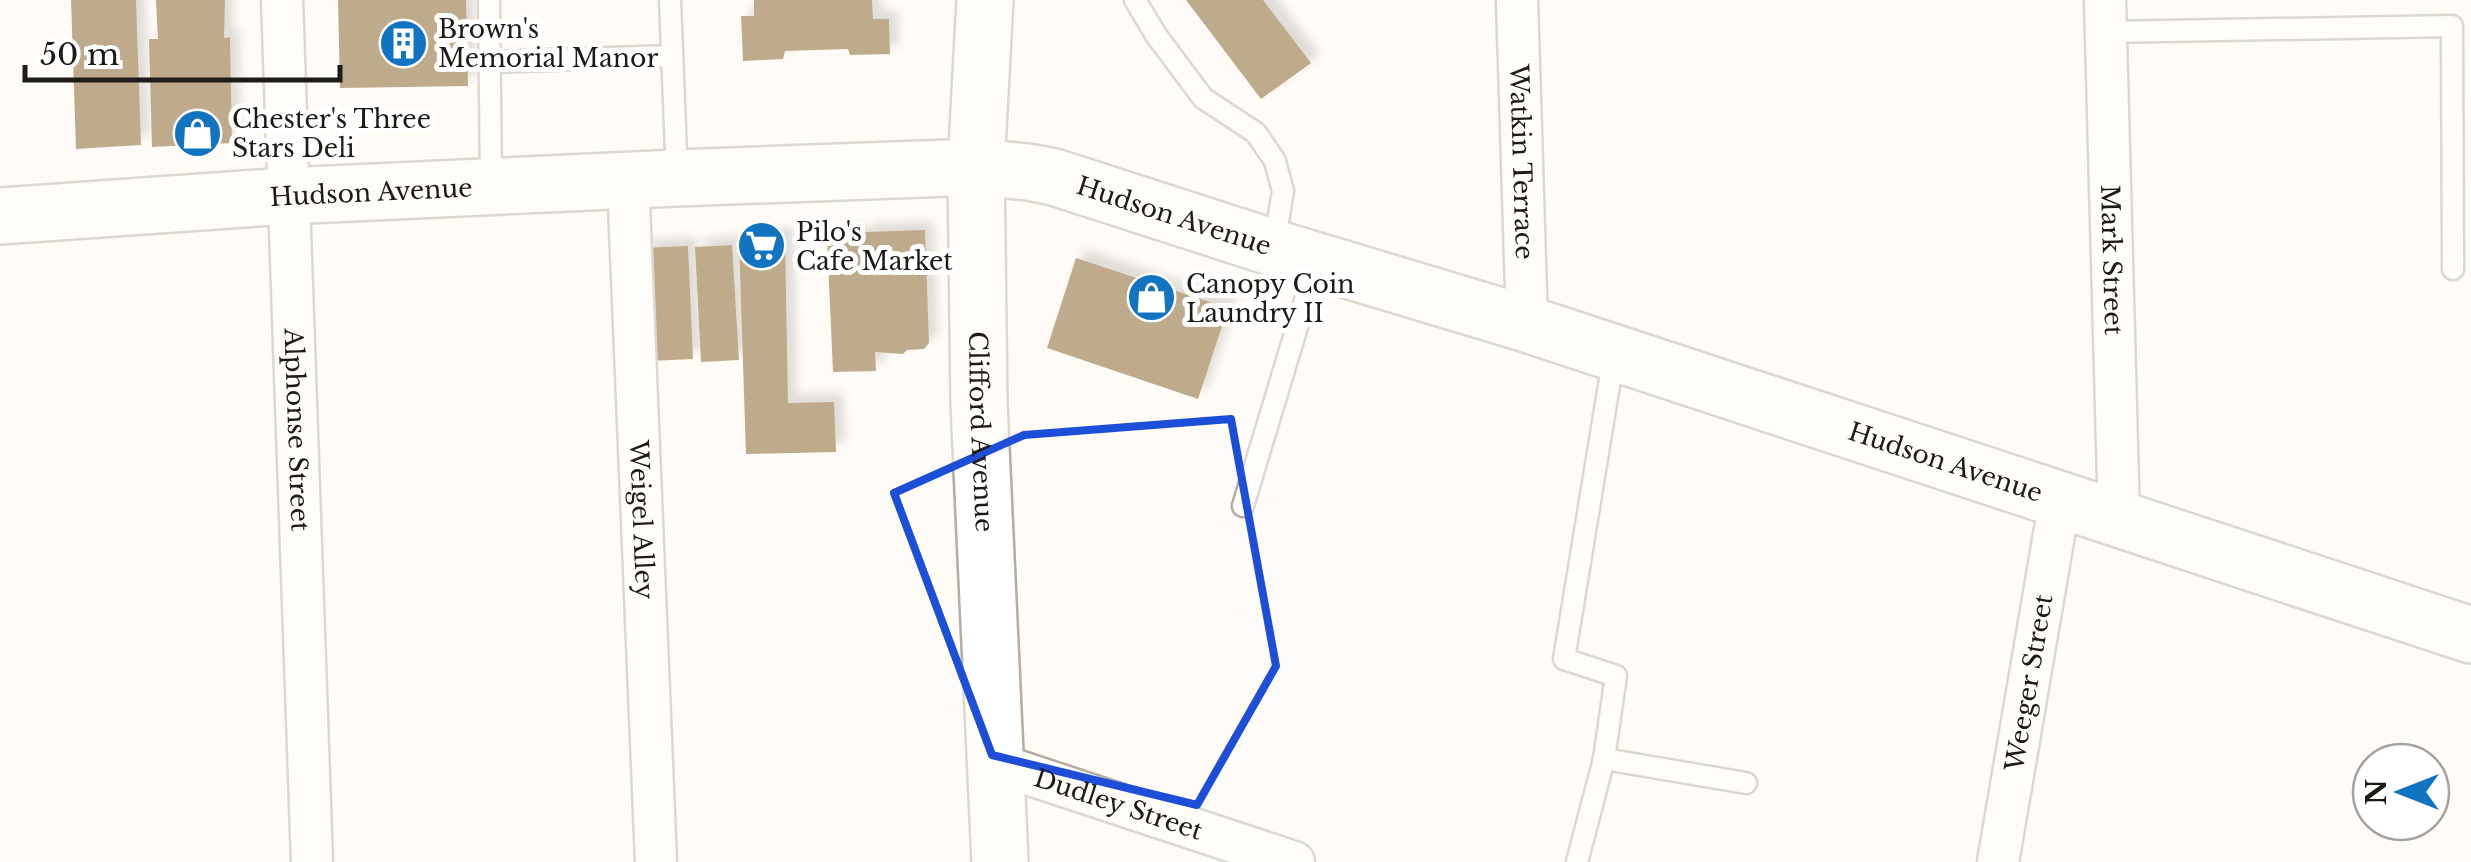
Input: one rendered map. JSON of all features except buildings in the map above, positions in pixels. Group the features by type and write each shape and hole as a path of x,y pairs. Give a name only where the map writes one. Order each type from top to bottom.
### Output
{"main road":[{"name":"Clifford Avenue","path":"984,0 976,168 979,404 1000,862"},
{"name":"Hudson Avenue","path":"0,216 287,196 653,179 976,168 1028,172 1527,324 2471,636"}],"street":[{"name":"Alphonse Street","path":"282,0 312,862"},
{"name":"Watkin Terrace","path":"1518,0 1527,324"},
{"name":"Mark Street","path":"2106,16 2118,519"},
{"name":"Weigel Alley","path":"653,179 656,862"},
{"name":"Weeger Street","path":"1998,862 2060,500"},
{"name":"Dudley Street","path":"996,764 1294,862"}],"lane":[{"path":"489,0 491,186"},
{"path":"653,179 672,56 670,0"},
{"path":"1135,0 1156,36 1203,98 1256,133 1274,161 1283,192 1296,254 1243,506"},
{"path":"2106,16 2461,26 2453,269"},
{"path":"489,62 672,56"},
{"path":"1576,862 1604,759 1616,676 1564,659 1614,352"},
{"path":"1604,759 1746,782"}],"highlighted area":[{"path":"1231,419 1276,666 1197,805 992,755 894,493 1024,435"}],"place":[{"name":"Brown's Memorial Manor","path":"403,43"},
{"name":"Chester's Three Stars Deli","path":"197,133"},
{"name":"Pilo's Cafe Market","path":"761,246"},
{"name":"Canopy Coin Laundry II","path":"1151,298"}]}
